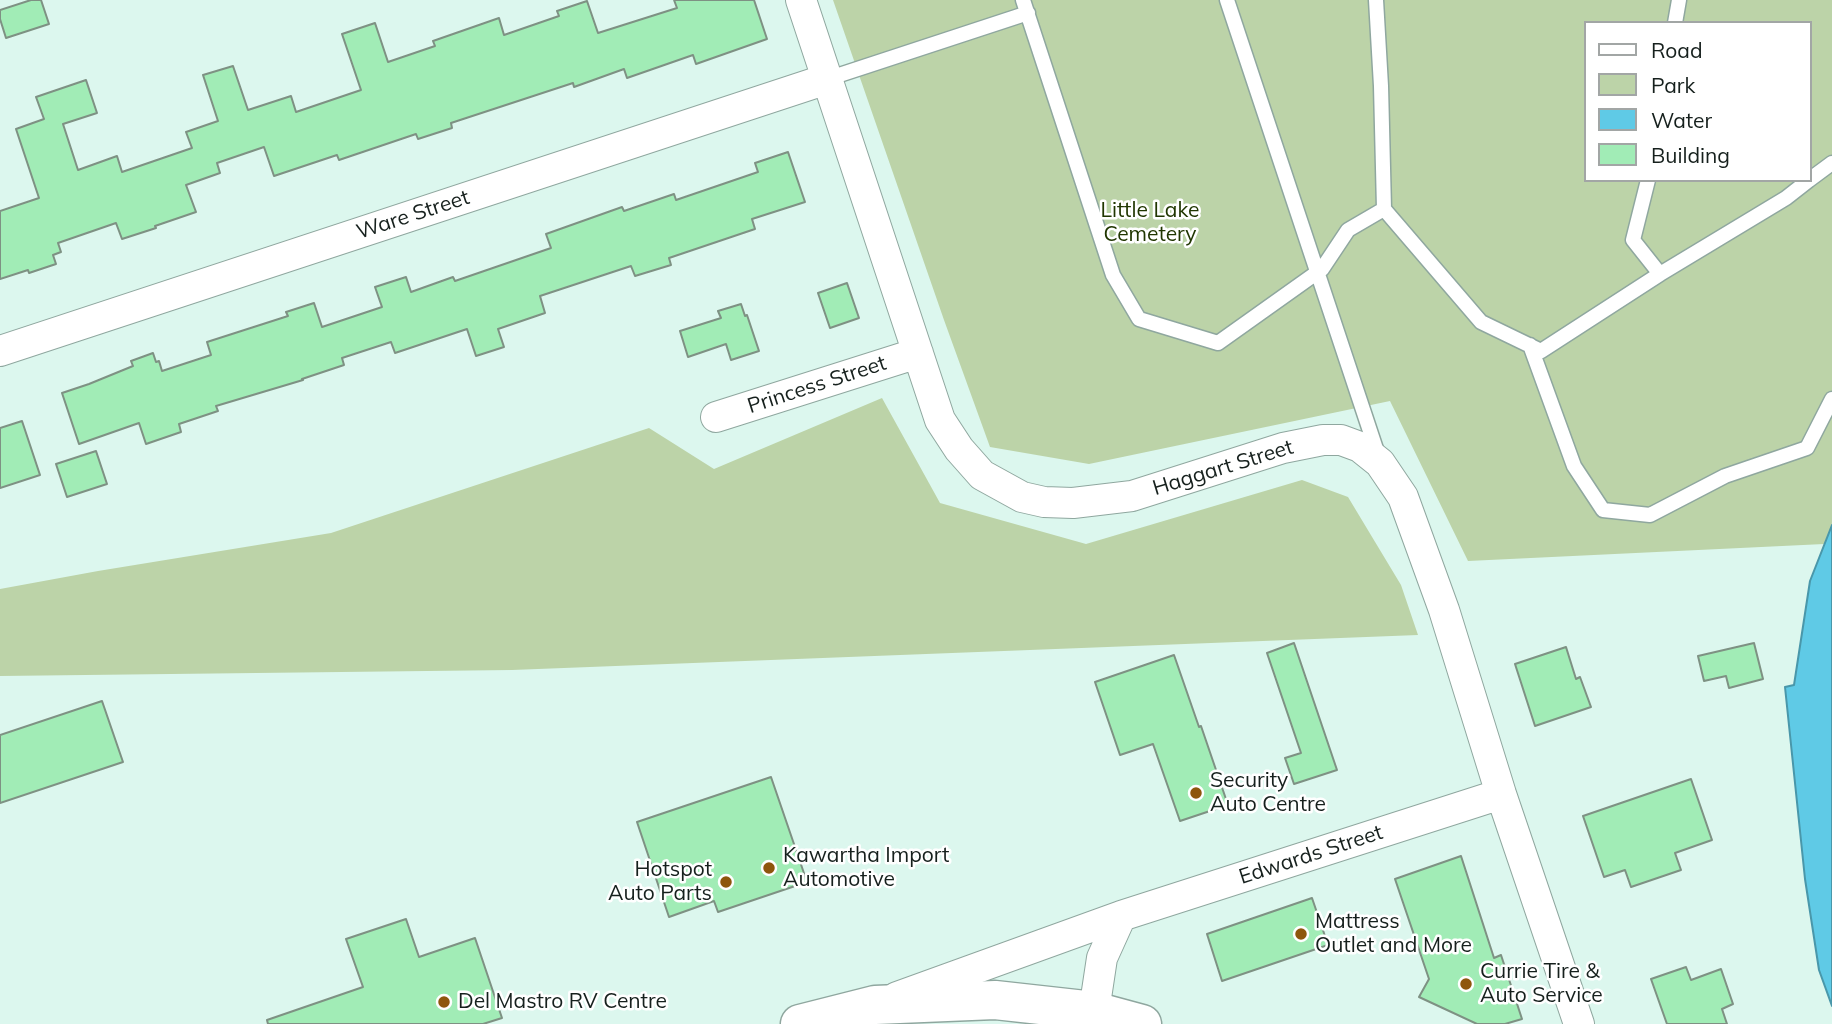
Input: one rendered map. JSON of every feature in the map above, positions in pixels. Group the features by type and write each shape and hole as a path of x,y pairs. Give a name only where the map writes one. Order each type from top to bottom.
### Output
{"main road":[{"path":"800,1024 875,1005 995,1000 1094,1011 1142,1024"}],"street":[{"name":"Haggart Street","path":"801,0 940,420 959,449 982,475 1021,498 1073,503 1132,495 1283,448 1323,440 1341,440 1360,447 1380,463 1403,498 1444,610 1501,794 1579,1024"},
{"name":"Ware Street","path":"0,351 827,79"},
{"name":"Princess Street","path":"716,417 918,353"},
{"name":"Edwards Street","path":"875,1005 1121,916 1501,794"},
{"path":"1094,1011 1102,958 1121,916"}],"lane":[{"path":"1227,0 1380,463"},
{"path":"1376,0 1384,209 1480,322 1542,351 1660,274 1786,198 1806,182"},
{"path":"1675,21 1679,0"},
{"path":"827,79 1026,6 1113,275 1139,320 1218,343 1322,269 1349,230 1384,209"},
{"path":"1811,179 1832,163"},
{"path":"1648,182 1633,240 1660,274"},
{"path":"1530,345 1574,466 1604,510 1650,515 1725,476 1807,448 1832,399"}],"green space":[{"name":"Little Lake Cemetery","path":"833,0 1832,0 1832,525 1824,544 1468,561 1390,401 1089,464 990,447"},
{"path":"882,398 940,503 1086,544 1302,480 1348,497 1401,585 1418,635 512,670 0,676 0,589 331,533 649,428 714,469"}],"water":[{"path":"1832,525 1832,1006 1819,970 1805,879 1785,687 1794,685 1810,581"}],"building":[{"path":"31,0 41,0 49,24 6,38 0,10"},
{"path":"674,0 754,0 767,39 696,64 693,55 627,78 624,69 574,87 573,83 451,123 452,128 418,139 416,134 339,160 337,155 274,176 264,147 217,163 220,173 186,185 196,212 122,239 116,223 58,243 61,252 53,255 56,264 0,279 0,211 39,198 16,129 44,119 36,97 86,80 97,113 63,124 78,170 117,156 122,172 192,148 186,132 218,121 203,75 233,66 248,110 291,96 296,112 361,90 342,34 375,23 388,62 435,46 433,41 499,18 504,35 559,16 557,11 587,1 598,33 677,8"},
{"path":"788,152 805,202 752,219 755,229 669,258 671,265 635,276 631,266 540,296 545,313 498,329 504,347 476,356 467,329 395,353 391,342 342,358 344,365 303,380 216,406 218,411 179,424 181,432 146,444 139,423 79,444 62,393 133,366 131,361 153,353 162,371 211,355 207,342 288,316 286,312 314,303 322,327 382,307 375,287 406,277 411,292 453,277 455,281 551,248 546,234 622,207 624,211 674,194 676,200 758,172 755,163"},
{"path":"847,283 859,318 830,328 818,293"},
{"path":"741,304 759,351 731,360 726,344 688,357 680,331 721,318 718,311"},
{"path":"22,421 40,475 0,488 0,428"},
{"path":"96,451 107,484 67,497 56,464"},
{"path":"1294,643 1337,770 1294,784 1285,758 1301,753 1267,653"},
{"path":"1754,643 1763,679 1729,688 1726,676 1704,681 1698,656"},
{"path":"1566,647 1576,679 1580,677 1591,707 1535,726 1515,664"},
{"path":"1174,655 1228,805 1180,821 1153,744 1120,755 1095,682"},
{"path":"102,701 123,762 0,803 0,735"},
{"path":"771,777 807,882 718,912 714,901 669,917 637,822"},
{"path":"1691,779 1712,840 1675,853 1681,870 1631,887 1625,870 1604,877 1583,816"},
{"path":"1461,856 1494,958 1501,955 1522,1019 1505,1024 1477,1024 1419,997 1429,979 1395,879"},
{"path":"1312,898 1328,945 1222,981 1207,934"},
{"path":"406,919 419,957 475,938 502,1018 483,1024 268,1024 267,1020 363,987 346,939"},
{"path":"1686,967 1691,980 1721,969 1733,1004 1722,1009 1727,1024 1667,1024 1651,979"}],"place":[{"name":"Security Auto Centre","path":"1196,793"},
{"name":"Kawartha Import Automotive","path":"769,868"},
{"name":"Hotspot Auto Parts","path":"726,882"},
{"name":"Mattress Outlet and More","path":"1301,934"},
{"name":"Currie Tire & Auto Service","path":"1466,984"},
{"name":"Del Mastro RV Centre","path":"444,1002"}]}
